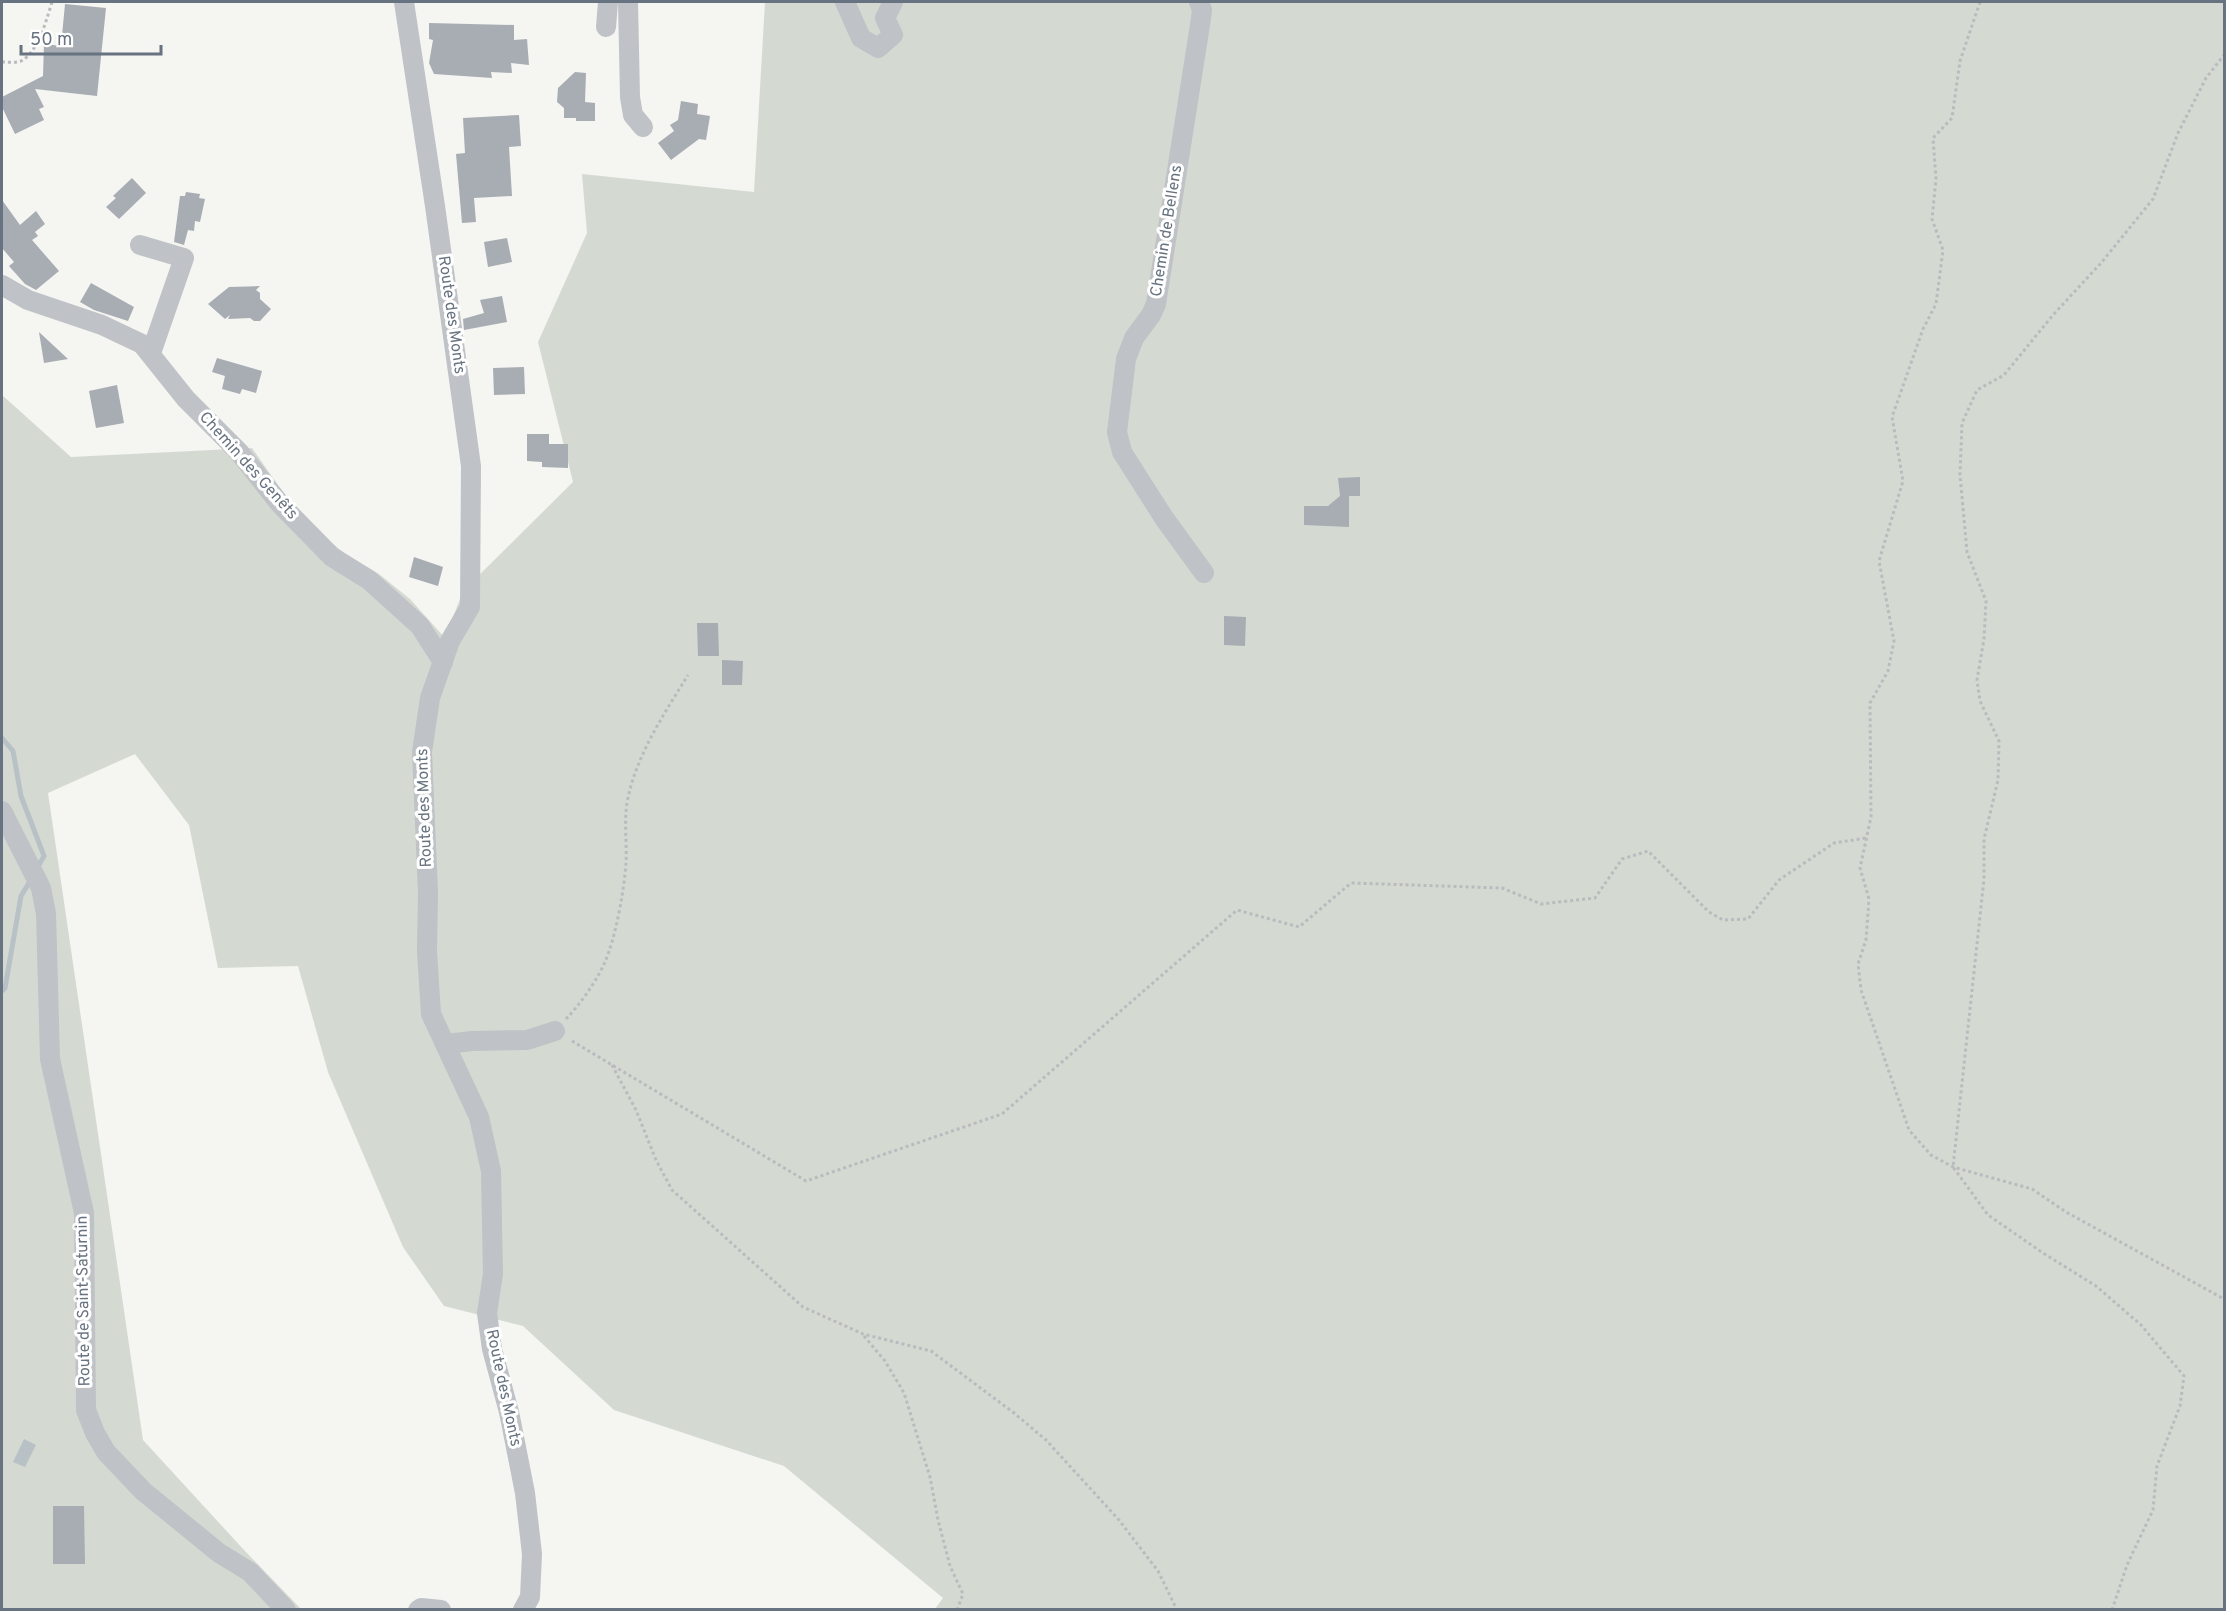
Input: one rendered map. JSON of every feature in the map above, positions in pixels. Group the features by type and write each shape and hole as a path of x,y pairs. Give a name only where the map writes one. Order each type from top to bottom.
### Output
{"street":[{"name":"Route des Monts","path":"404,2 471,466 470,607 450,641 430,698 422,752 428,893 427,951 431,1014 479,1117 491,1171 493,1274 487,1313 492,1349 509,1412 525,1493 532,1554 530,1598 523,1610"},
{"path":"606,27 608,2"},
{"path":"628,2 630,97 633,115 643,127"},
{"path":"845,2 861,38 878,48 893,35 885,18 893,2"},
{"name":"Chemin de Bellens","path":"1199,2 1202,10 1200,26 1156,304 1134,338 1126,359 1117,432 1122,452 1164,518 1204,573"},
{"path":"140,245 184,258 151,353"},
{"name":"Chemin des Genêts","path":"2,285 28,300 102,325 142,344 186,399 239,452 280,504 332,557 369,580 420,626 443,662"},
{"name":"Route de Saint-Saturnin","path":"2,811 41,888 46,913 50,1059 84,1214 86,1410 106,1452 143,1491 219,1553 250,1572 286,1610"},
{"path":"446,1044 527,1040 555,1031"},
{"path":"418,1610 421,1608 441,1610"}],"path":[{"path":"2,62 19,62 29,56 40,37 52,2"},
{"path":"1980,2 1960,61 1952,118 1933,138 1936,179 1932,219 1943,250 1936,304 1923,329 1892,417 1903,481 1879,561 1894,641 1888,671 1870,703 1871,817 1860,868 1869,899 1866,940 1858,964 1861,990 1909,1130 1931,1155 1953,1167 2032,1189 2066,1212 2224,1299"},
{"path":"2112,1610 2127,1565 2153,1510 2157,1466 2180,1406 2184,1376 2141,1325 2096,1286 1988,1215 1953,1167 1984,879 1984,839 1998,780 1999,741 1980,701 1977,681 1984,639 1986,601 1967,552 1960,475 1962,423 1977,390 2004,375 2153,199 2178,133 2206,78 2224,55"},
{"path":"688,675 665,711 636,770 627,804 626,864 618,913 605,961 578,1006 555,1031 806,1181 1002,1114 1237,910 1299,927 1351,883 1502,888 1541,904 1595,898 1622,859 1648,851 1709,912 1723,920 1748,919 1779,880 1834,843 1866,838"},
{"path":"612,1064 636,1110 656,1160 672,1190 803,1307 863,1334 931,1351 1014,1413 1046,1440 1119,1520 1158,1571 1177,1610"},
{"path":"863,1334 885,1361 904,1393 930,1477 950,1566 963,1594 957,1610"}],"shaded area":[{"path":"765,2 2224,2 2224,1609 935,1609 943,1598 784,1466 614,1410 523,1326 444,1306 403,1247 328,1072 298,966 218,968 189,825 135,754 48,793 143,1440 301,1609 2,1609 2,395 71,457 252,448 305,524 346,554 379,574 410,599 445,638 463,591 573,482 538,342 587,233 582,174 754,192"},
{"path":"24,1439 36,1445 25,1467 13,1462"}],"building":[{"path":"65,4 106,8 97,96 35,89 44,107 39,109 44,120 15,134 2,107 2,97 43,76 44,44 61,46"},
{"path":"429,23 514,25 514,40 527,39 529,65 511,63 512,73 491,72 492,78 434,74 429,63 433,40 429,39"},
{"path":"575,72 586,73 585,102 595,103 595,121 576,121 576,118 564,118 564,108 557,102 558,88"},
{"path":"681,101 698,104 697,114 710,116 706,140 699,139 671,160 658,143 674,131 670,125 678,120"},
{"path":"519,115 521,146 509,147 512,196 474,198 476,222 462,223 456,154 465,153 463,118"},
{"path":"132,178 146,193 119,219 106,207 116,198 113,196"},
{"path":"186,192 200,194 199,198 205,199 200,222 195,221 194,231 188,230 184,245 174,242 180,196 185,196"},
{"path":"2,200 20,225 36,211 45,224 35,232 38,236 32,240 59,271 36,290 25,284 9,266 14,262 2,248"},
{"path":"507,238 512,262 488,267 484,242"},
{"path":"91,283 134,307 128,321 94,310 80,302"},
{"path":"260,286 256,290 260,293 260,299 271,309 260,321 250,318 228,319 230,315 225,319 208,304 229,287"},
{"path":"502,296 507,322 464,330 463,319 484,313 480,300"},
{"path":"39,332 68,359 44,363"},
{"path":"217,358 262,371 256,393 242,389 240,394 222,389 225,376 212,372"},
{"path":"524,367 525,394 494,395 493,368"},
{"path":"117,385 124,423 96,428 89,391"},
{"path":"527,434 549,434 549,444 568,444 568,468 542,467 542,462 527,461"},
{"path":"1360,477 1360,496 1349,496 1349,527 1304,525 1304,506 1328,506 1340,496 1338,478"},
{"path":"414,557 443,567 438,586 409,577"},
{"path":"1224,616 1246,617 1245,646 1224,645"},
{"path":"697,623 718,623 719,656 698,656"},
{"path":"722,660 743,661 742,685 722,685"},
{"path":"53,1506 84,1506 85,1564 53,1564"}],"waterway":[{"path":"2,738 13,751 21,796 44,856 36,870"},
{"path":"2,991 5,988 21,896 32,878"}]}
